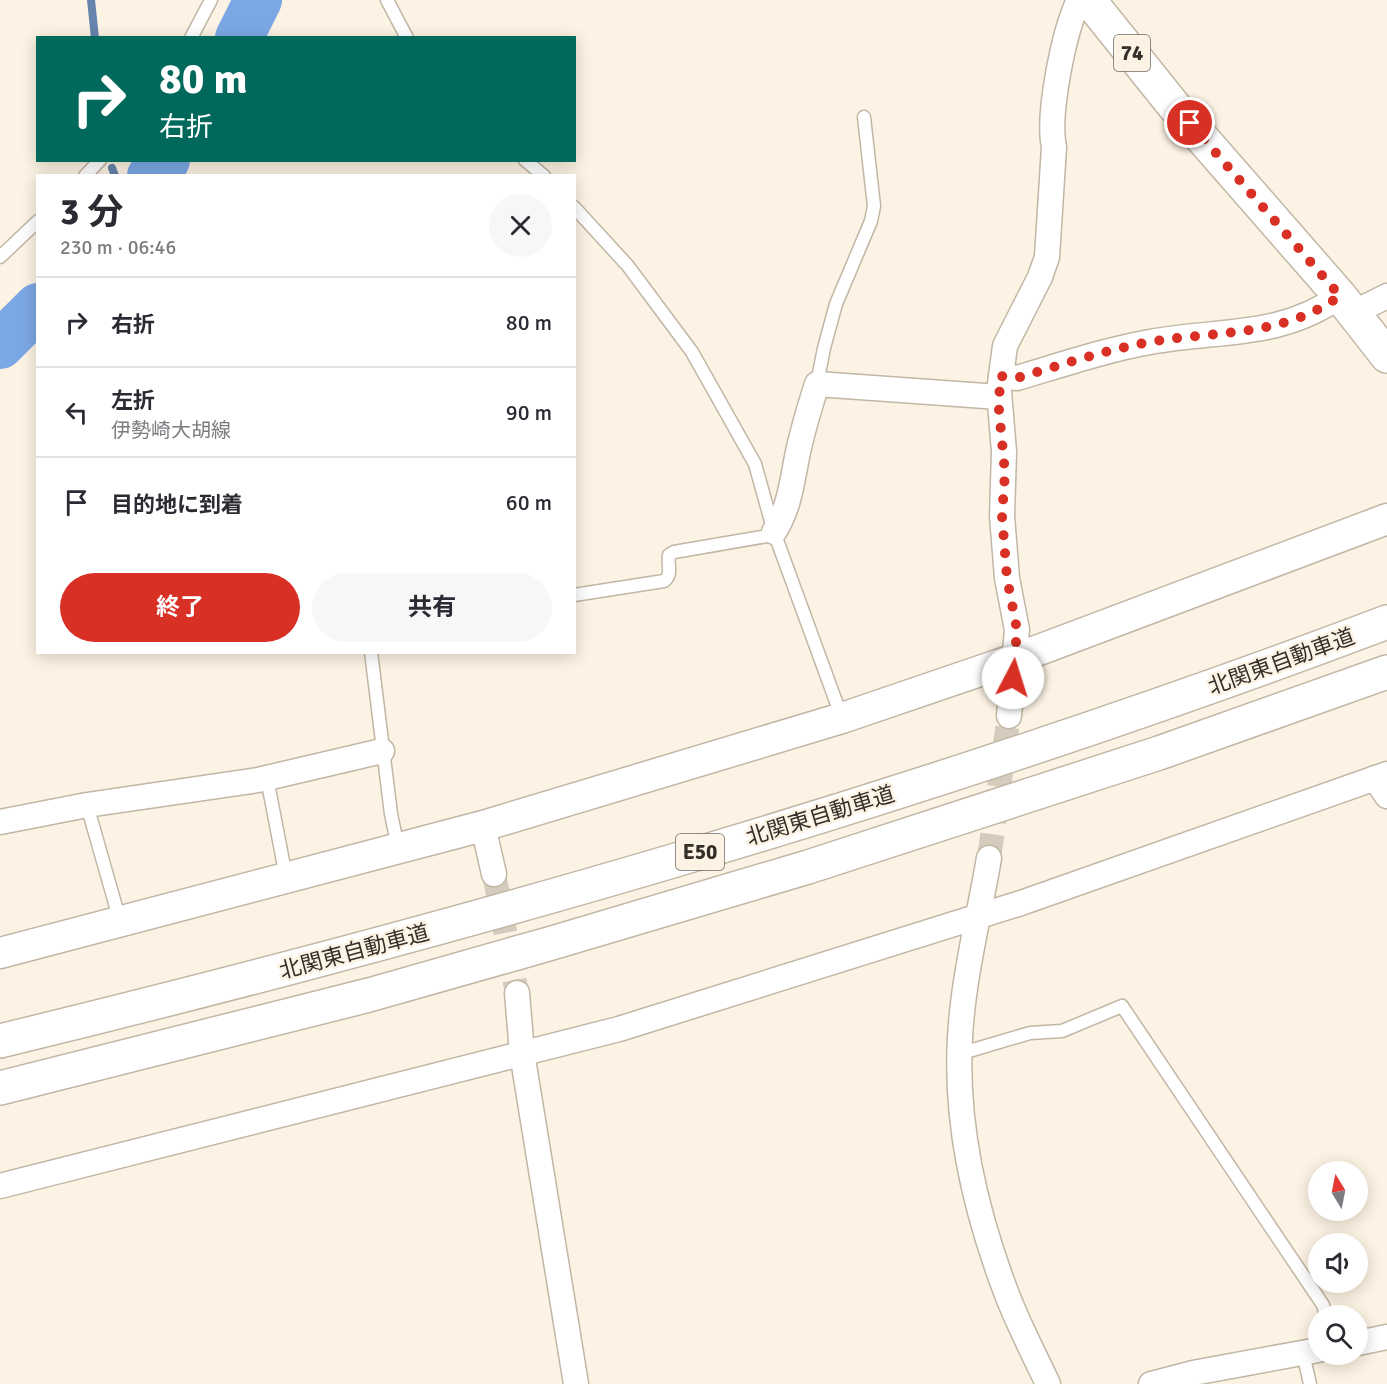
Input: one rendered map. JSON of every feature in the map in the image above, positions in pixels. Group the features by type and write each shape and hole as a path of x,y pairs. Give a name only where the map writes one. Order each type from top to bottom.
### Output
{"main road":[{"name":"74","path":"1089,0 1174,106 1348,306 1387,356"},
{"name":"北関東自動車道","path":"0,1041 161,1002 346,953 541,900 777,830 1150,707 1387,622"},
{"name":"北関東自動車道","path":"0,1088 369,994 552,943 808,867 1148,757 1387,672"}],"street":[{"path":"1009,716 1017,630 1007,578 1002,516 1005,473 1000,387 1005,346 1040,277 1047,257 1054,147 1051,131 1053,112 1070,18 1079,0"},
{"path":"774,532 783,518 791,492 800,444 817,384 1000,387 1017,378 1112,350 1152,342 1271,327 1320,310 1367,306 1387,296"},
{"path":"0,953 483,826 842,718 1015,659 1387,519"},
{"path":"0,822 87,805 267,778 382,751"},
{"path":"0,1186 629,1026 979,916 1383,783"},
{"path":"483,826 494,874"},
{"path":"989,858 965,989 959,1054 960,1101 964,1131 984,1224 1007,1295 1048,1384"},
{"path":"517,993 522,1053 576,1384"},
{"path":"1368,1341 1387,1337"},
{"path":"1151,1384 1193,1373 1308,1353"}],"lane":[{"path":"192,36 211,0"},
{"path":"387,0 406,36"},
{"path":"817,384 836,304 871,221 874,206 864,117"},
{"path":"87,174 98,162"},
{"path":"527,162 542,174"},
{"path":"576,209 628,266 692,352 755,464 774,532 842,718"},
{"path":"0,257 36,223"},
{"path":"576,595 664,581 670,574 669,555 674,552 767,536 774,532"},
{"path":"371,654 391,814 399,848"},
{"path":"267,778 286,879"},
{"path":"87,805 120,922"},
{"path":"959,1054 1030,1033 1062,1031 1122,1006 1323,1305"},
{"path":"1310,1384 1311,1365"}],"waterway":[{"path":"91,0 95,36"},
{"path":"240,36 258,0"},
{"path":"153,174 164,162"},
{"path":"112,168 114,174"},
{"path":"0,345 36,309"}],"tunnel":[{"path":"989,858 1009,716"},
{"path":"494,874 517,993"}],"route":[{"path":"1013,678 1017,630 1007,578 1002,516 1005,473 999,410 1000,376 1017,378 1112,350 1152,342 1271,327 1307,316 1340,296 1190,123"}]}
